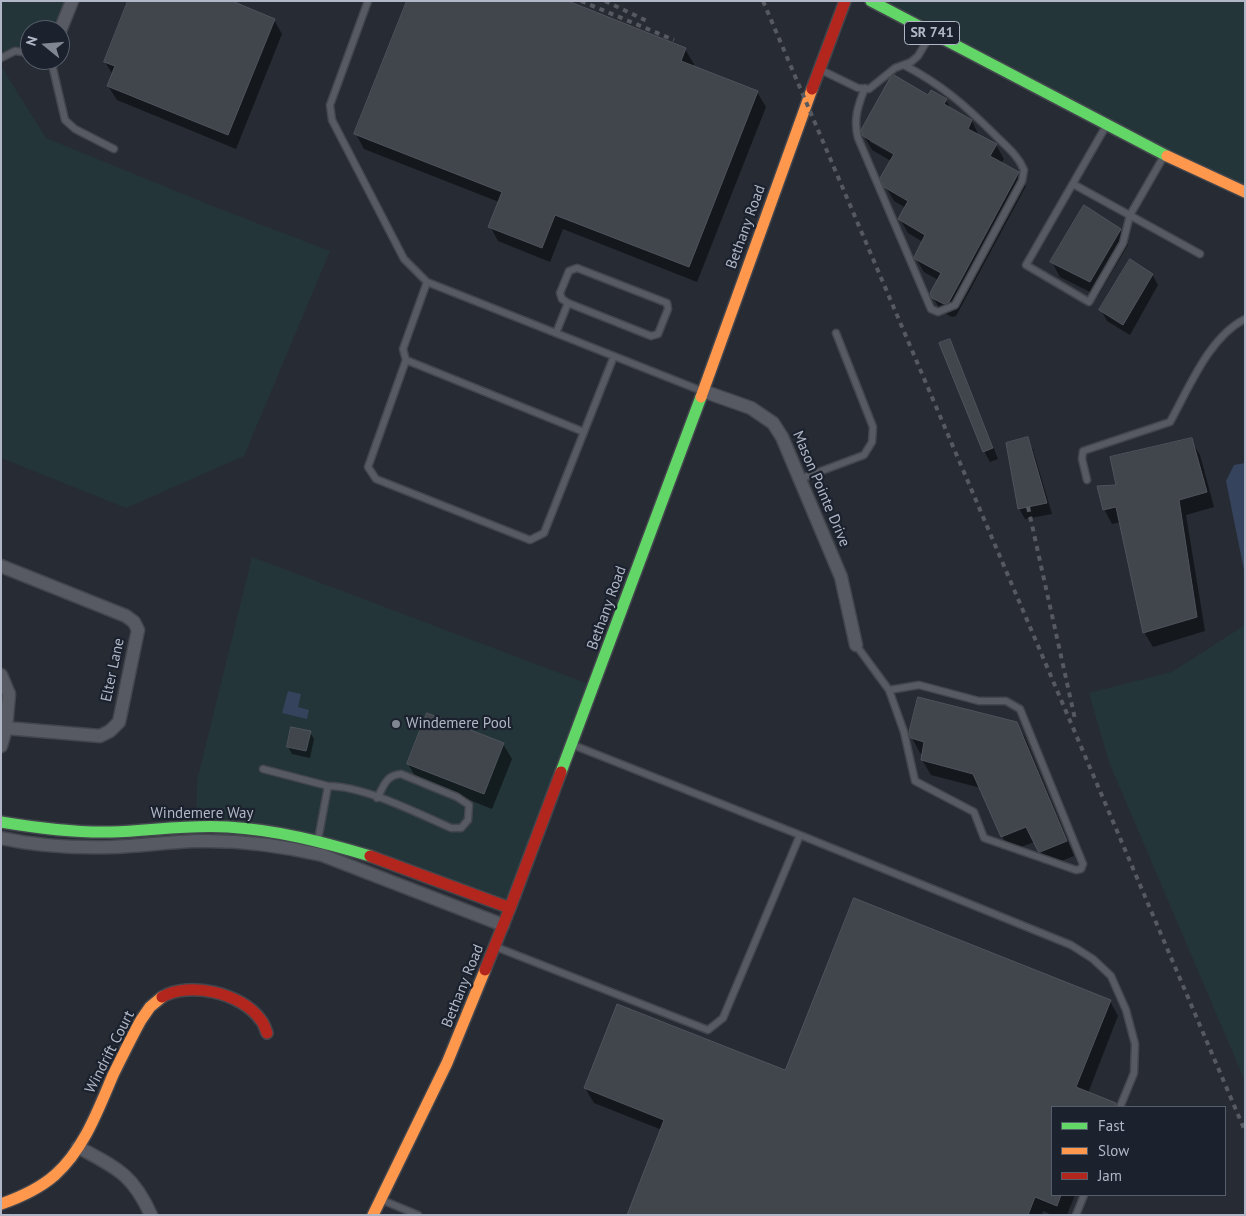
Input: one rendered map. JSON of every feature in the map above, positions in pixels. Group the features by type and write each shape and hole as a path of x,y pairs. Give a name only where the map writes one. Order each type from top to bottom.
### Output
{"main road":[{"name":"Bethany Road","path":"373,1215 446,1063 510,908 703,391 845,1"},
{"name":"SR 741","path":"871,1 1164,155 1245,192"},
{"name":"Windemere Way","path":"1,822 36,829 64,831 112,832 226,827 272,832 318,840 365,853 410,868 510,908"},
{"name":"Windrift Court","path":"1,1204 30,1193 46,1184 60,1172 72,1157 91,1124 119,1062 146,1012 156,1001 165,995 175,991 195,989 224,996 260,1017 267,1033"}],"street":[{"path":"64,20 72,1"},
{"name":"Mason Pointe Drive","path":"703,391 751,408 773,423 782,437 841,577 856,645"},
{"name":"Elter Lane","path":"1,566 126,616 134,622 138,630 119,722 110,731 100,736 6,728"},
{"path":"1,676 9,694 6,728 1,746"},
{"name":"Windemere Way","path":"1,838 37,844 84,847 113,847 195,841 265,844 315,853 503,925"},
{"path":"78,1147 126,1175 139,1190 151,1215"}],"lane":[{"path":"368,1 330,105 332,120 404,259 427,282 703,391"},
{"path":"820,70 858,88 869,88 895,68 911,62 918,56 931,33"},
{"path":"1,58 15,51 20,52"},
{"path":"865,88 858,105 855,127 858,138 931,309 938,312 947,309 955,305 1022,181 1024,170 1014,153 972,111 928,78 904,65"},
{"path":"53,70 65,120 75,129 114,150"},
{"path":"1107,125 1026,265 1089,302 1123,243 1130,215 1164,155"},
{"path":"1073,184 1200,254"},
{"path":"577,268 667,303 668,309 658,334 651,336 568,302 562,299 560,293 569,271 577,268"},
{"path":"427,282 403,349 406,360 368,466 376,479 530,540 544,533 614,356"},
{"path":"556,333 568,302"},
{"path":"1087,480 1082,451 1170,422 1204,359 1233,325 1245,319"},
{"path":"800,479 864,455 872,442 873,427 836,333"},
{"path":"406,360 584,432"},
{"path":"856,645 889,690 904,732 915,782 974,812 984,838 1076,870 1081,869 1083,864 1020,709 1006,701 979,701 920,686 889,690"},
{"path":"572,745 1071,945 1093,959 1111,976 1126,1010 1135,1044 1134,1073 1120,1106"},
{"path":"263,768 328,786 342,786 377,798 394,803 452,828 461,828 468,820 469,805 401,774 393,774 387,780 377,798"},
{"path":"315,853 328,786"},
{"path":"494,947 708,1030 723,1018 800,835"},
{"path":"1076,1215 1084,1196"},
{"path":"381,1200 418,1215"}],"shaded area":[{"path":"1,1 72,1 64,20 20,20 20,52 15,51 1,58"},
{"path":"871,1 1245,1 1245,190"},
{"path":"1,66 46,138 215,207 330,251 244,456 126,508 1,458"},
{"name":"Windemere Pool","path":"252,557 594,686 510,908 410,868 196,827 197,781"},
{"path":"1245,625 1245,1081 1109,762 1089,693 1172,672"}],"water":[{"path":"1245,463 1245,575 1226,481 1234,465"},
{"path":"288,691 301,694 298,707 309,710 307,719 282,713"}],"building":[{"path":"128,1 232,1 275,19 228,135 107,86 115,66 104,62"},
{"path":"407,1 568,1 686,48 681,61 758,91 689,267 555,215 542,248 488,227 502,192 354,134"},
{"path":"894,75 928,95 931,90 947,99 944,104 972,120 968,129 997,144 990,156 1019,172 949,302 944,304 932,298 930,293 941,273 914,257 925,235 898,219 908,201 884,187 880,178 894,154 863,136 861,130 890,78"},
{"path":"1084,205 1121,229 1090,282 1050,262"},
{"path":"1130,259 1153,274 1123,325 1099,310"},
{"path":"950,339 993,448 983,452 939,343"},
{"path":"1028,437 1047,503 1018,509 1006,443"},
{"path":"1192,438 1207,492 1179,500 1197,617 1143,633 1116,507 1103,510 1097,486 1116,485 1110,457"},
{"path":"918,697 1017,722 1067,841 1040,852 1026,827 1001,837 973,774 921,760 924,742 911,738 909,733"},
{"path":"427,713 504,743 484,794 407,764"},
{"path":"291,727 311,731 306,751 287,747"},
{"path":"854,898 1111,1000 1076,1087 1116,1103 1115,1106 1051,1106 1051,1196 1061,1196 1057,1206 1035,1197 1028,1215 627,1215 664,1120 584,1088 617,1004 785,1070"}],"railway":[{"path":"581,1 674,40"},
{"path":"605,1 647,21"},
{"path":"763,1 1245,1131"},
{"path":"1028,507 1075,719"}],"traffic: fast":[{"path":"871,1 1167,156"},
{"path":"561,772 701,397"},
{"path":"1,822 83,832 199,826 246,829 300,837 370,856"}],"traffic: slow":[{"path":"701,397 812,89"},
{"path":"1167,156 1245,192"},
{"path":"373,1215 447,1063 485,970"},
{"path":"1,1204 43,1184 65,1165 89,1128 141,1020 150,1007 162,997"}],"traffic: jam":[{"path":"812,89 845,1"},
{"path":"485,970 561,772"},
{"path":"370,856 510,908"},
{"path":"162,997 173,992 186,990 200,990 228,996 241,1002 251,1010 262,1022 267,1033"}],"place":[{"name":"Windemere Pool","path":"396,724"}]}
